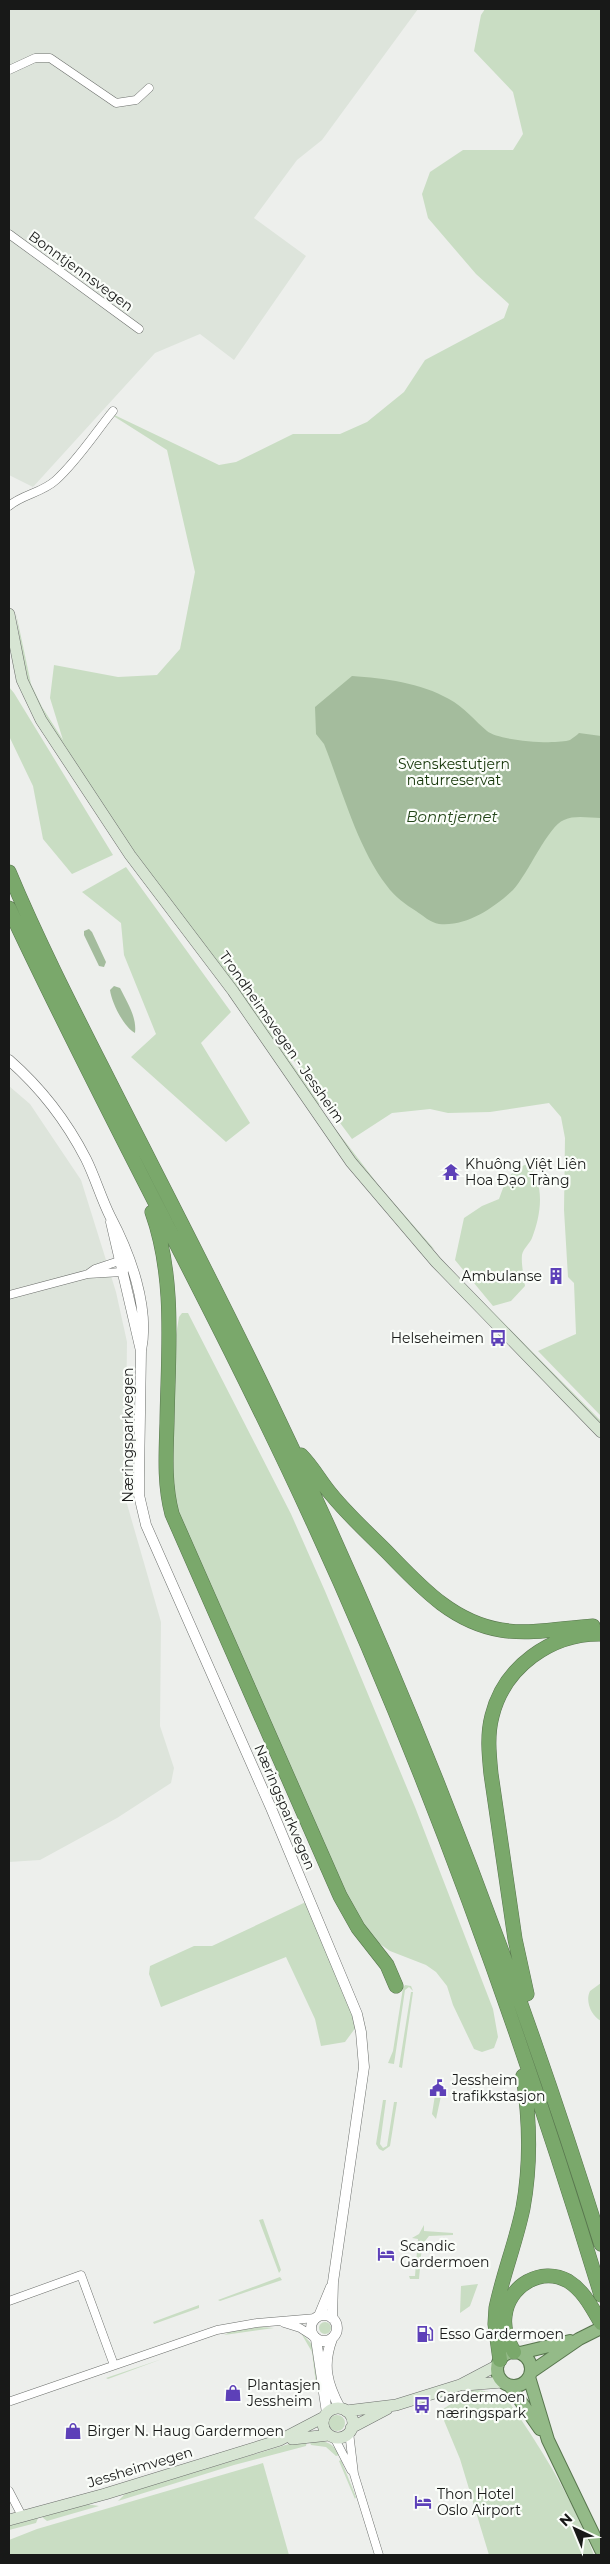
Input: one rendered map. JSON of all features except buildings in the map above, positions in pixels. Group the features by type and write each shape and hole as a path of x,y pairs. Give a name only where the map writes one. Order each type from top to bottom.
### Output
{"highway":[{"path":"9,872 63,991 235,1330 292,1447 361,1597 425,1750 532,2032 601,2244"},
{"path":"9,908 51,999 256,1404 348,1602 416,1765 517,2040 601,2295"},
{"path":"135,1164 155,1221 164,1258 169,1324 166,1474 172,1514 340,1896 358,1928 387,1965 396,1986"},
{"path":"292,1447 310,1464 323,1484 348,1514 424,1589 454,1613 484,1626 509,1631 601,1626"},
{"path":"532,2032 531,2009 517,1949 490,1774 490,1726 501,1692 512,1675 529,1658 547,1647 564,1640 585,1635 601,1634"},
{"path":"517,2040 527,2105 530,2144 522,2209 496,2308 498,2374 548,2440"},
{"path":"601,2323 582,2293 569,2282 549,2276 536,2277 517,2290 506,2308 505,2328 517,2353 527,2359 548,2440 601,2550"},
{"path":"507,2384 521,2384 530,2375 579,2339 601,2328"},
{"path":"499,2363 503,2356 579,2339"}],"main road":[{"name":"Trondheimsvegen - Jessheim","path":"9,614 22,680 41,720 130,855 233,991 351,1162 436,1262 601,1432"},
{"path":"396,2405 343,2410 333,2409 325,2415 323,2425 332,2436 340,2437 396,2405 460,2385 499,2363"},
{"path":"460,2385 507,2384"},
{"path":"343,2410 351,2417 350,2430"},
{"name":"Jessheimvegen","path":"9,2520 105,2494 280,2440 325,2415"},
{"name":"Jessheimvegen","path":"280,2440 332,2436"}],"street":[{"path":"9,70 35,58 50,58 116,103 136,100 149,88"},
{"name":"Bonntjennsvegen","path":"9,234 139,329"},
{"path":"9,506 18,498 43,489 56,481 113,411"},
{"name":"Næringsparkvegen","path":"9,1060 40,1091 64,1123 86,1159 110,1216 141,1351"},
{"name":"Næringsparkvegen","path":"110,1216 117,1226 130,1264 141,1306 144,1337 141,1351 139,1486 146,1525 347,1988 361,2032 364,2066 333,2282 332,2318 337,2328 326,2359 327,2380 343,2410"},
{"path":"9,1295 88,1274 122,1272 130,1264 119,1261 95,1269 88,1274"},
{"path":"9,2301 81,2275 114,2365"},
{"name":"Næringsparkvegen","path":"325,2415 315,2338 311,2327 333,2282"},
{"path":"11,2401 216,2330 326,2315 332,2318"},
{"path":"280,2322 300,2328 315,2338 324,2341 332,2338"},
{"path":"350,2430 354,2474 379,2555"},
{"path":"332,2436 354,2474"},
{"path":"9,2491 22,2516"}],"shaded area":[{"path":"9,9 418,9 322,140 297,160 254,218 306,256 234,360 200,334 155,353 33,487 9,475"},
{"path":"9,1086 30,1104 81,1180 116,1292 127,1342 125,1497 161,1622 160,1726 174,1768 171,1783 117,1818 40,1860 9,1862"}],"green space":[{"name":"Svenskestutjern naturreservat","path":"485,9 601,9 601,1416 538,1351 576,1334 574,1283 568,1277 564,1210 565,1138 561,1117 549,1103 490,1112 448,1113 430,1109 392,1113 352,1139 242,991 319,1103 319,1106 155,885 41,711 25,674 16,613 31,684 42,707 63,740 50,698 54,665 118,677 157,675 180,649 195,572 167,450 104,410 219,465 236,462 293,434 340,434 367,422 404,392 425,360 504,318 509,304 476,274 428,218 422,194 430,172 463,150 513,150 523,134 513,92 474,51 481,15"},
{"path":"9,687 113,855 72,874 43,839 33,786 9,736"},
{"path":"126,867 231,1012 201,1043 250,1123 226,1142 131,1057 156,1034 124,955 121,923 82,892"},
{"path":"327,1118 380,1187 435,1250 425,1242 373,1183"},
{"path":"527,1164 537,1180 540,1200 535,1229 522,1255 525,1286 511,1301 493,1306 455,1260 464,1218 482,1206 499,1199 508,1178 516,1170"},
{"path":"474,1293 601,1421 601,1426 474,1295"},
{"path":"182,1313 188,1313 291,1514 325,1591 415,1807 493,2009 498,2037 494,2048 482,2052 474,2049 453,2005 447,1986 436,1972 426,1965 390,1951 373,1939 350,1907 179,1515 172,1471 171,1425 176,1335 179,1317"},
{"path":"308,1901 359,2023 345,2042 321,2046 315,2019 286,1957 161,2007 149,1974 150,1966 194,1946 212,1946"},
{"path":"601,1983 601,2021 594,2016 588,1999 590,1991"},
{"path":"405,1985 411,1986 413,1991 409,1987 405,1990 394,2064 388,2063 393,2051"},
{"path":"411,1992 413,1992 402,2068 399,2067"},
{"path":"435,2095 441,2096 436,2119 432,2114"},
{"path":"383,2100 386,2100 380,2144 383,2148 387,2146 394,2102 397,2102 390,2146 383,2151 376,2144"},
{"path":"263,2219 281,2270 279,2273 259,2220"},
{"path":"424,2225 424,2231 453,2233 453,2235 429,2236 422,2245 419,2279 410,2279 409,2276 415,2276 418,2239 412,2238 419,2234"},
{"path":"280,2277 282,2280 220,2301 218,2300"},
{"path":"478,2284 470,2306 460,2313 461,2286"},
{"path":"199,2305 199,2308 154,2324 153,2322"},
{"path":"325,2322 331,2328 325,2334 319,2328"},
{"path":"261,2327 274,2328 224,2335 232,2331"},
{"path":"301,2333 313,2345 320,2391 317,2392 312,2352"},
{"path":"162,2359 108,2379 106,2378"},
{"path":"474,2389 504,2395 530,2433 566,2493 594,2555 489,2555 460,2459 440,2411"},
{"path":"334,2415 340,2415 345,2420 343,2429 334,2431 329,2426 329,2420"},
{"path":"302,2440 307,2441 306,2446 234,2465 118,2501 126,2493"},
{"path":"309,2440 331,2445 339,2455 336,2456 326,2447 311,2445"},
{"path":"341,2460 356,2497 355,2499 339,2461"},
{"path":"263,2463 289,2555 9,2555 9,2540 37,2529"},
{"path":"86,2504 99,2506 47,2521 42,2517"},
{"path":"38,2518 36,2523 9,2530 9,2525"}],"water":[{"name":"Bonntjernet","path":"352,676 402,682 427,689 460,706 487,731 515,740 563,741 570,740 579,733 601,736 601,818 573,818 558,824 551,831 513,890 479,915 449,924 439,924 430,921 397,897 376,871 351,817 324,744 316,734 315,707"},
{"path":"89,929 106,962 104,967 99,966 84,935 84,931"},
{"path":"114,986 120,988 131,1010 135,1033 127,1026 116,1008 110,990"}],"place":[{"name":"Khuông Việt Liên Hoa Đạo Tràng","path":"451,1172"},
{"name":"Ambulanse","path":"556,1276"},
{"name":"Helseheimen","path":"498,1338"},
{"name":"Jessheim trafikkstasjon","path":"438,2088"},
{"name":"Scandic Gardermoen","path":"386,2254"},
{"name":"Esso Gardermoen","path":"425,2334"},
{"name":"Plantasjen Jessheim","path":"233,2393"},
{"name":"Gardermoen næringspark","path":"422,2405"},
{"name":"Birger N. Haug Gardermoen","path":"73,2431"},
{"name":"Thon Hotel Oslo Airport","path":"423,2502"}]}
